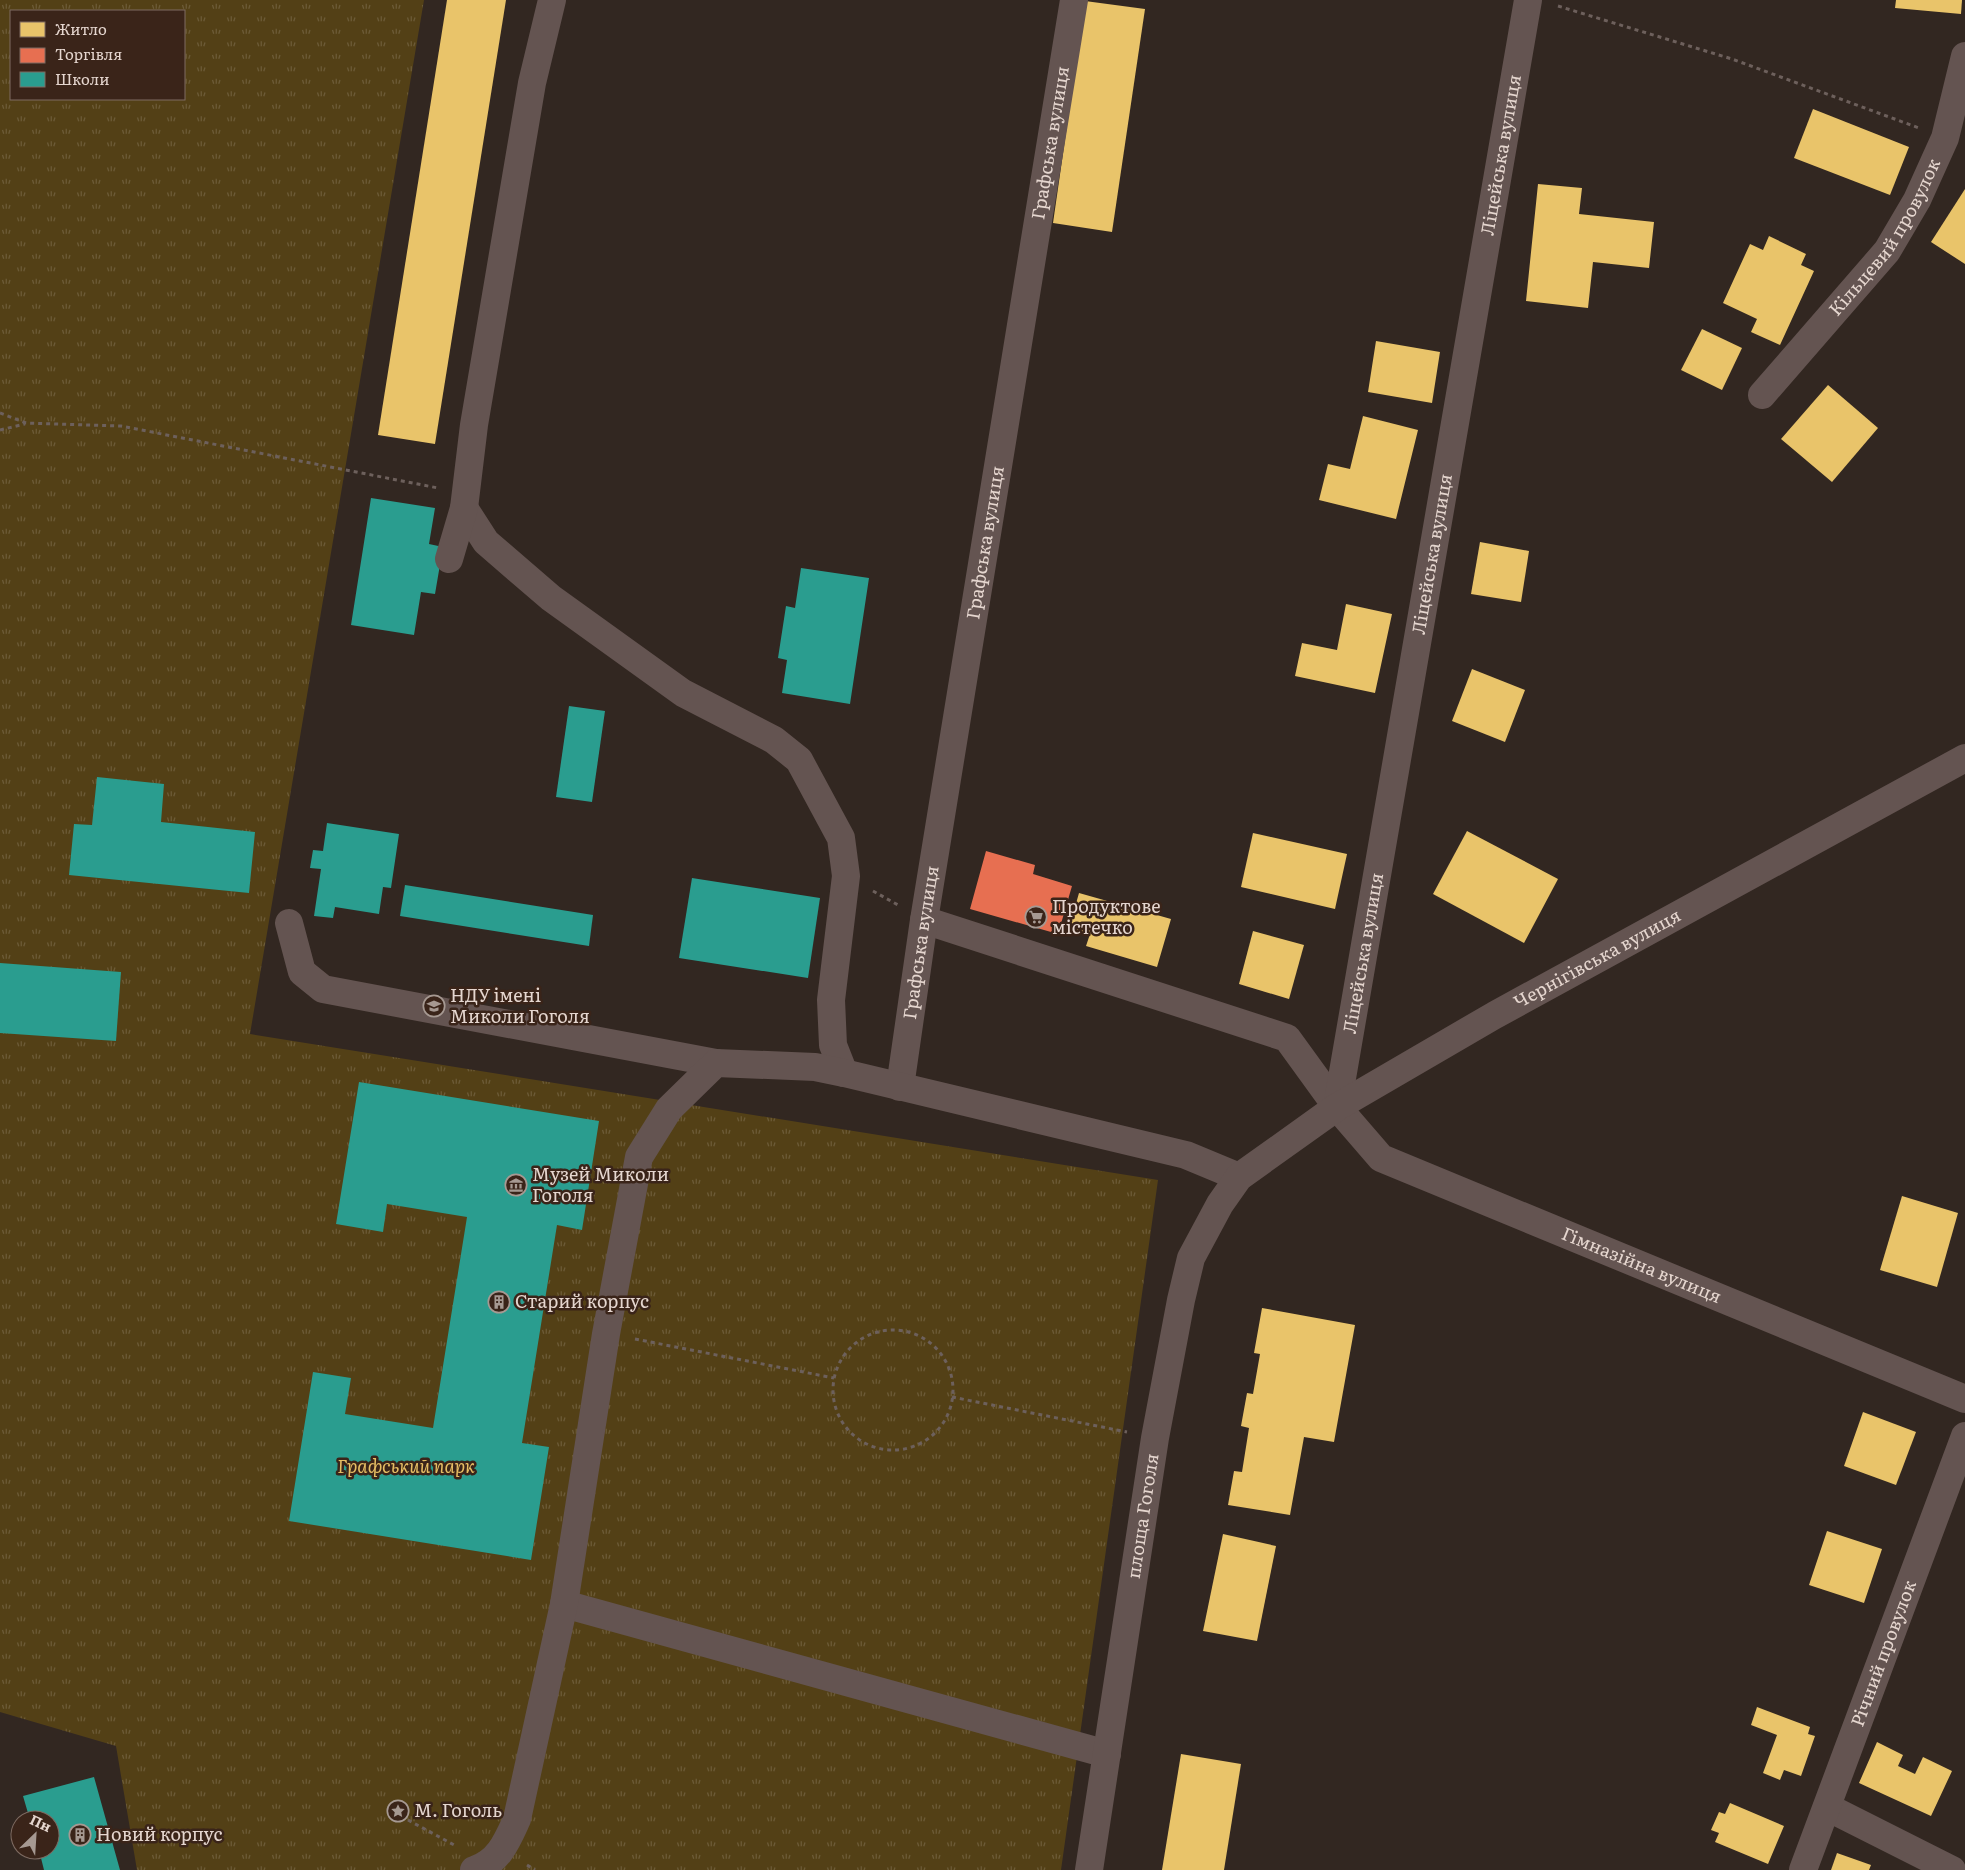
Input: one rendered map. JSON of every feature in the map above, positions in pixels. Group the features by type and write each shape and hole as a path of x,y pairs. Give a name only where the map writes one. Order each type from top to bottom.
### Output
{"street":[{"path":"448,559 465,500 474,424 532,83 552,0"},
{"name":"Графська вулиця","path":"900,1086 924,920 1074,0"},
{"name":"Ліцейська вулиця","path":"1337,1107 1528,0"},
{"name":"Кільцевий провулок","path":"1762,395 1886,251 1916,200 1945,138 1965,56"},
{"path":"465,500 486,542 551,598 683,693 774,740 799,760 841,838 846,876 832,1000 833,1045 844,1073"},
{"name":"Чернігівська вулиця","path":"1239,1177 1337,1107 1495,1014 1965,758"},
{"name":"Гімназійна вулиця","path":"924,920 1287,1038 1337,1107 1381,1158 1965,1399"},
{"path":"289,924 302,972 323,989 716,1063 816,1067 1186,1155 1239,1177"},
{"path":"480,1868 503,1850 517,1819 564,1604 606,1334 639,1157 669,1110 716,1063"},
{"name":"площа Гоголя","path":"1089,1870 1155,1438 1190,1258 1220,1204 1239,1177"},
{"name":"Річний провулок","path":"1804,1870 1965,1436"},
{"path":"564,1604 1106,1754"},
{"path":"1827,1807 1952,1870"}],"path":[{"path":"1556,6 1732,59 1945,138"},
{"path":"0,413 26,423"},
{"path":"0,430 26,423 121,426 243,448 465,500"},
{"path":"846,876 924,920"},
{"path":"884,1330 902,1330 920,1336 935,1347 946,1362 949,1370 952,1379 952,1397 946,1418 933,1435 915,1446 894,1450 887,1449 873,1446 854,1436 840,1419 833,1399 834,1378 840,1360 851,1346 884,1330"},
{"path":"606,1334 834,1378"},
{"path":"952,1397 1155,1438"},
{"path":"408,1820 467,1852 480,1868"}],"green space":[{"name":"Графський парк","path":"0,0 424,0 250,1034 1158,1180 1061,1870 137,1870 116,1746 0,1712"}],"building: Житло":[{"path":"447,0 506,0 435,444 378,435"},
{"path":"1896,0 1962,0 1961,14 1895,8"},
{"path":"1085,1 1145,9 1112,232 1053,223"},
{"path":"1813,109 1909,147 1890,195 1794,158"},
{"path":"1538,184 1582,188 1579,214 1654,222 1649,268 1593,262 1588,308 1526,301"},
{"path":"1965,189 1965,264 1931,242"},
{"path":"1769,236 1806,254 1801,265 1814,271 1780,345 1751,332 1757,319 1723,303 1750,244 1763,250"},
{"path":"1702,329 1742,348 1722,390 1681,370"},
{"path":"1376,341 1440,352 1432,403 1368,392"},
{"path":"1828,385 1878,428 1832,482 1781,439"},
{"path":"1363,416 1418,430 1396,519 1319,500 1328,464 1350,469"},
{"path":"1480,542 1529,551 1521,602 1471,594"},
{"path":"1346,604 1392,614 1375,693 1295,676 1302,643 1337,650"},
{"path":"1472,669 1525,690 1505,742 1452,721"},
{"path":"1467,831 1558,879 1524,943 1433,894"},
{"path":"1253,833 1347,854 1335,909 1241,887"},
{"path":"1079,893 1171,919 1157,967 1086,946 1090,934 1069,928"},
{"path":"1253,931 1304,945 1289,999 1239,984"},
{"path":"1902,1196 1958,1213 1937,1287 1880,1270"},
{"path":"1262,1308 1355,1325 1334,1442 1304,1437 1290,1515 1228,1505 1234,1471 1242,1472 1249,1428 1241,1426 1247,1393 1253,1394 1260,1354 1254,1353"},
{"path":"1863,1412 1916,1432 1896,1485 1844,1466"},
{"path":"1827,1531 1882,1549 1864,1603 1809,1585"},
{"path":"1223,1534 1276,1546 1257,1641 1203,1631"},
{"path":"1757,1707 1810,1727 1808,1734 1815,1736 1801,1776 1784,1770 1780,1780 1763,1773 1777,1735 1751,1725"},
{"path":"1877,1742 1903,1755 1898,1766 1915,1774 1923,1757 1952,1771 1931,1816 1859,1783"},
{"path":"1181,1754 1241,1764 1224,1870 1162,1870"},
{"path":"1730,1803 1784,1826 1768,1864 1715,1842 1719,1833 1711,1830 1719,1812 1725,1814"},
{"path":"1837,1853 1871,1865 1869,1870 1831,1870"}],"building: Торгівля":[{"path":"986,851 1035,865 1033,874 1072,886 1058,934 970,909"}],"building: Школи":[{"path":"371,498 435,508 429,544 443,547 435,594 421,592 414,635 351,625"},
{"path":"801,568 869,578 850,704 782,693 787,660 778,658 786,606 795,608"},
{"path":"569,706 605,711 592,802 556,797"},
{"path":"97,777 164,784 161,822 255,832 249,893 69,875 74,824 92,825"},
{"path":"327,823 399,834 391,888 383,887 379,914 335,907 333,918 314,916 321,869 310,868 313,850 323,851"},
{"path":"692,878 820,898 808,978 679,958"},
{"path":"405,885 593,915 589,946 400,916"},
{"path":"0,963 121,972 116,1041 0,1033"},
{"name":"Старий корпус","path":"359,1082 599,1121 582,1230 557,1225 522,1443 549,1447 531,1560 289,1521 313,1372 351,1378 345,1414 433,1428 467,1217 387,1204 383,1232 336,1224"},
{"name":"Новий корпус","path":"94,1777 120,1870 44,1870 42,1860 60,1860 60,1810 27,1810 23,1796"}],"place":[{"name":"Продуктове містечко","path":"1036,917"},
{"name":"НДУ імені Миколи Гоголя","path":"434,1006"},
{"name":"Музей Миколи Гоголя","path":"516,1185"},
{"name":"Старий корпус","path":"499,1302"},
{"name":"М. Гоголь","path":"398,1811"},
{"name":"Новий корпус","path":"80,1835"}]}
